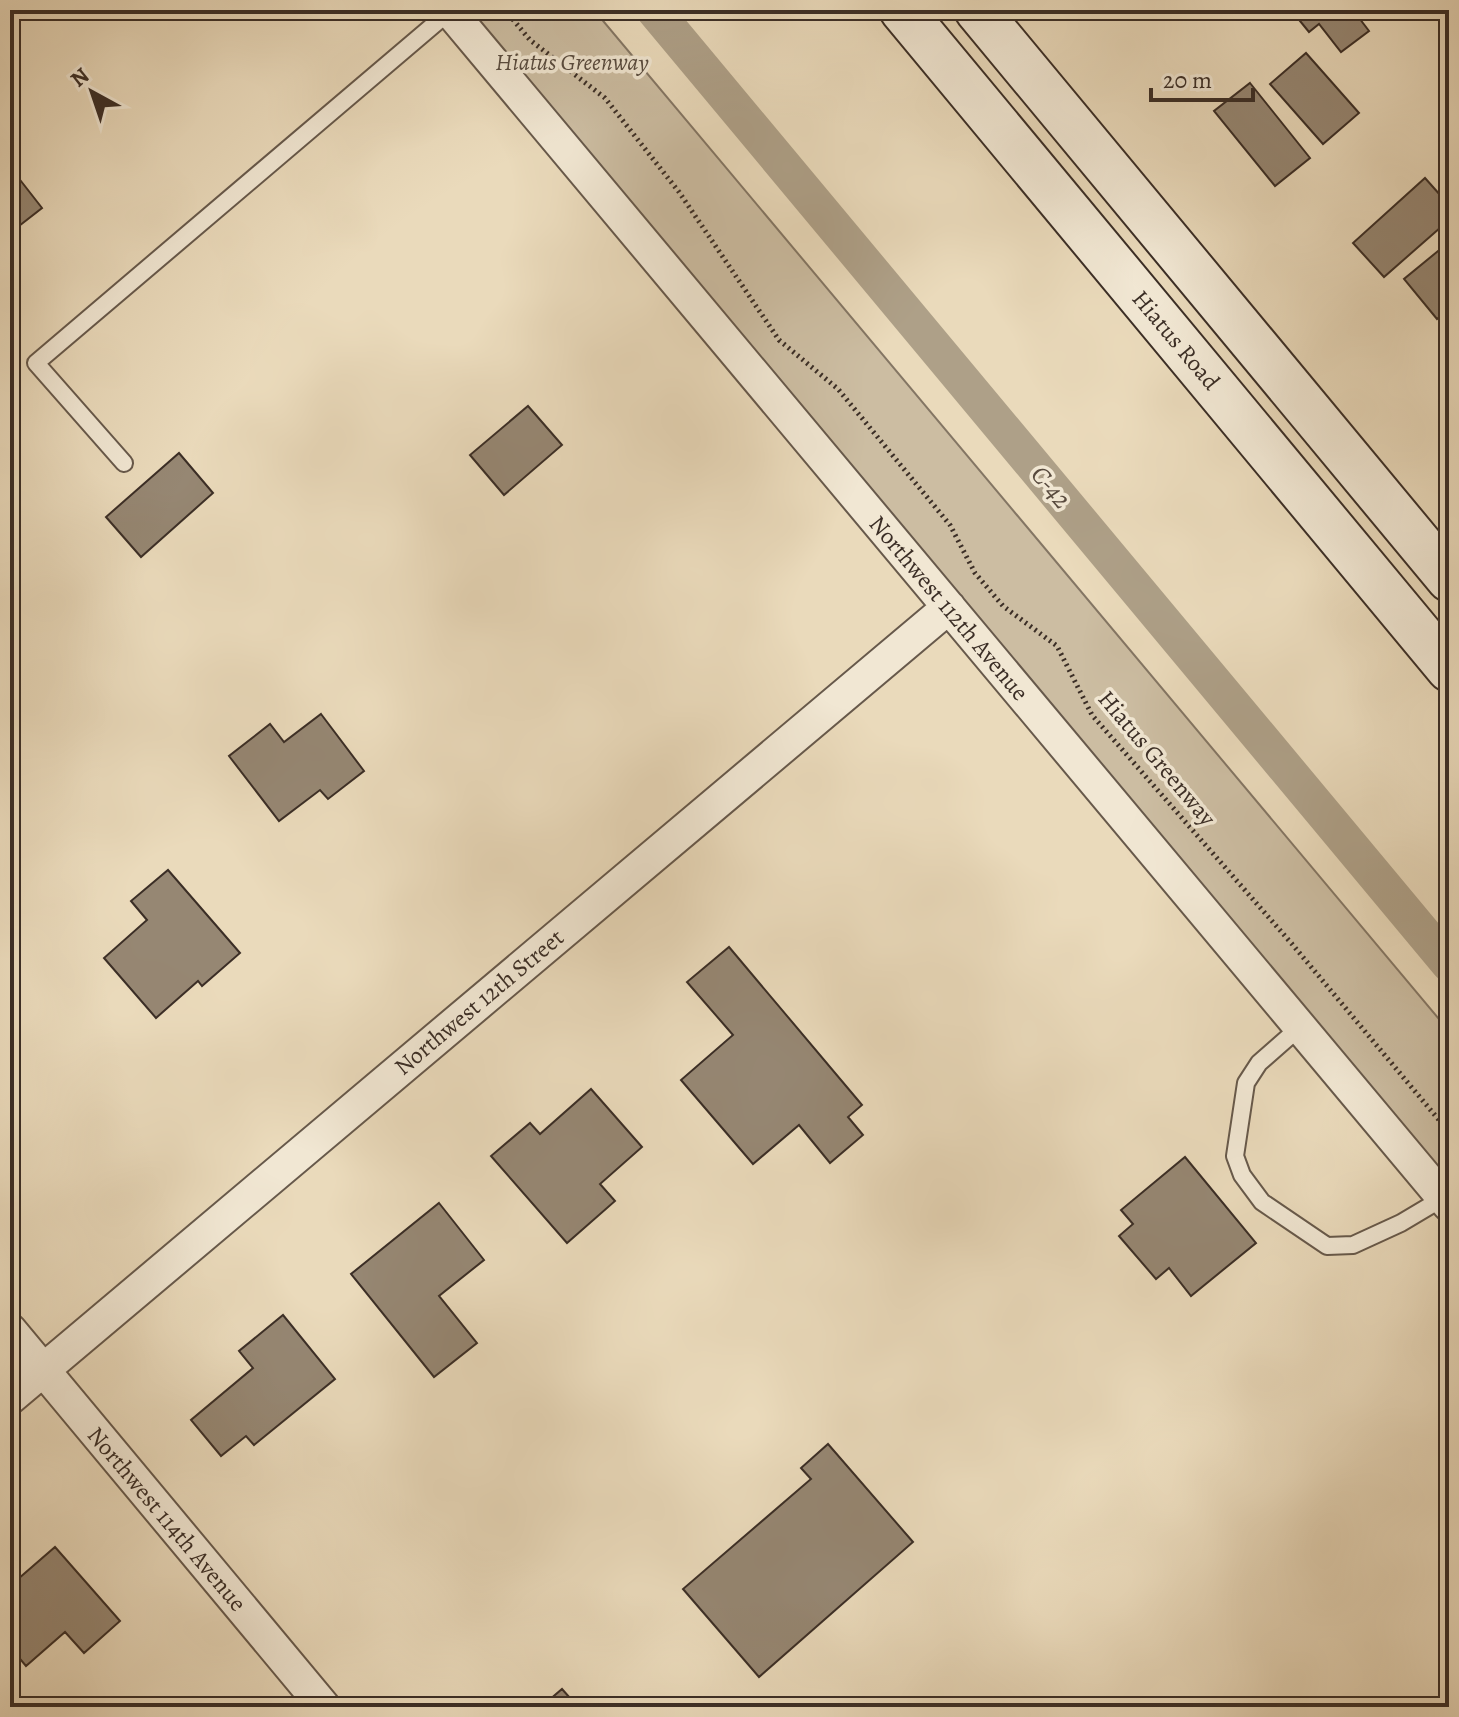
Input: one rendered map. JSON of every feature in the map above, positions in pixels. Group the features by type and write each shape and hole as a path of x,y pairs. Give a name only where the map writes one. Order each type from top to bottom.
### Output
{"main road":[{"name":"Hiatus Road","path":"902,10 1449,669"},
{"path":"977,10 1449,579"}],"street":[{"name":"Northwest 112th Avenue","path":"450,10 1446,1202"},
{"name":"Northwest 12th Street","path":"10,1398 949,607"},
{"name":"Northwest 114th Avenue","path":"10,1330 324,1707"}],"lane":[{"path":"124,463 36,363 450,10"},
{"path":"1300,1027 1259,1063 1246,1083 1235,1156 1242,1175 1262,1202 1327,1246 1353,1245 1446,1202"}],"path":[{"name":"Hiatus Greenway","path":"505,10 530,40 605,98 679,192 779,340 838,389 950,525 975,573 1003,606 1057,646 1092,715 1302,956 1449,1132"}],"green space":[{"name":"Hiatus Greenway","path":"463,10 594,10 1449,1031 1449,1185"}],"building":[{"path":"1291,10 1353,10 1369,31 1341,52 1319,24 1309,32"},
{"path":"1306,53 1359,113 1323,144 1270,84"},
{"path":"1250,83 1310,158 1275,186 1214,111"},
{"path":"10,167 42,208 10,233"},
{"path":"1425,178 1449,205 1449,220 1384,277 1353,243"},
{"path":"1449,242 1449,309 1437,319 1404,279"},
{"path":"528,406 562,445 504,495 470,455"},
{"path":"179,453 213,493 141,557 106,517"},
{"path":"321,714 364,771 328,799 320,790 279,821 229,756 270,724 284,742"},
{"path":"168,870 240,953 202,986 198,981 156,1018 104,958 147,920 131,901"},
{"path":"729,947 862,1105 848,1117 863,1135 830,1163 799,1125 753,1164 681,1080 733,1035 687,982"},
{"path":"591,1089 642,1147 600,1184 615,1201 567,1243 491,1156 530,1123 540,1134"},
{"path":"1185,1157 1256,1243 1191,1296 1169,1268 1156,1279 1119,1236 1133,1224 1121,1210"},
{"path":"439,1203 484,1260 439,1296 477,1343 434,1377 351,1274"},
{"path":"283,1315 335,1379 254,1445 246,1436 221,1456 191,1420 253,1368 239,1351"},
{"path":"828,1444 913,1542 759,1677 683,1589 811,1479 801,1468"},
{"path":"55,1547 120,1621 84,1653 65,1632 26,1666 10,1647 10,1586"},
{"path":"562,1689 578,1707 541,1707"}],"waterway":[{"name":"C-42","path":"654,10 1449,964"}]}
